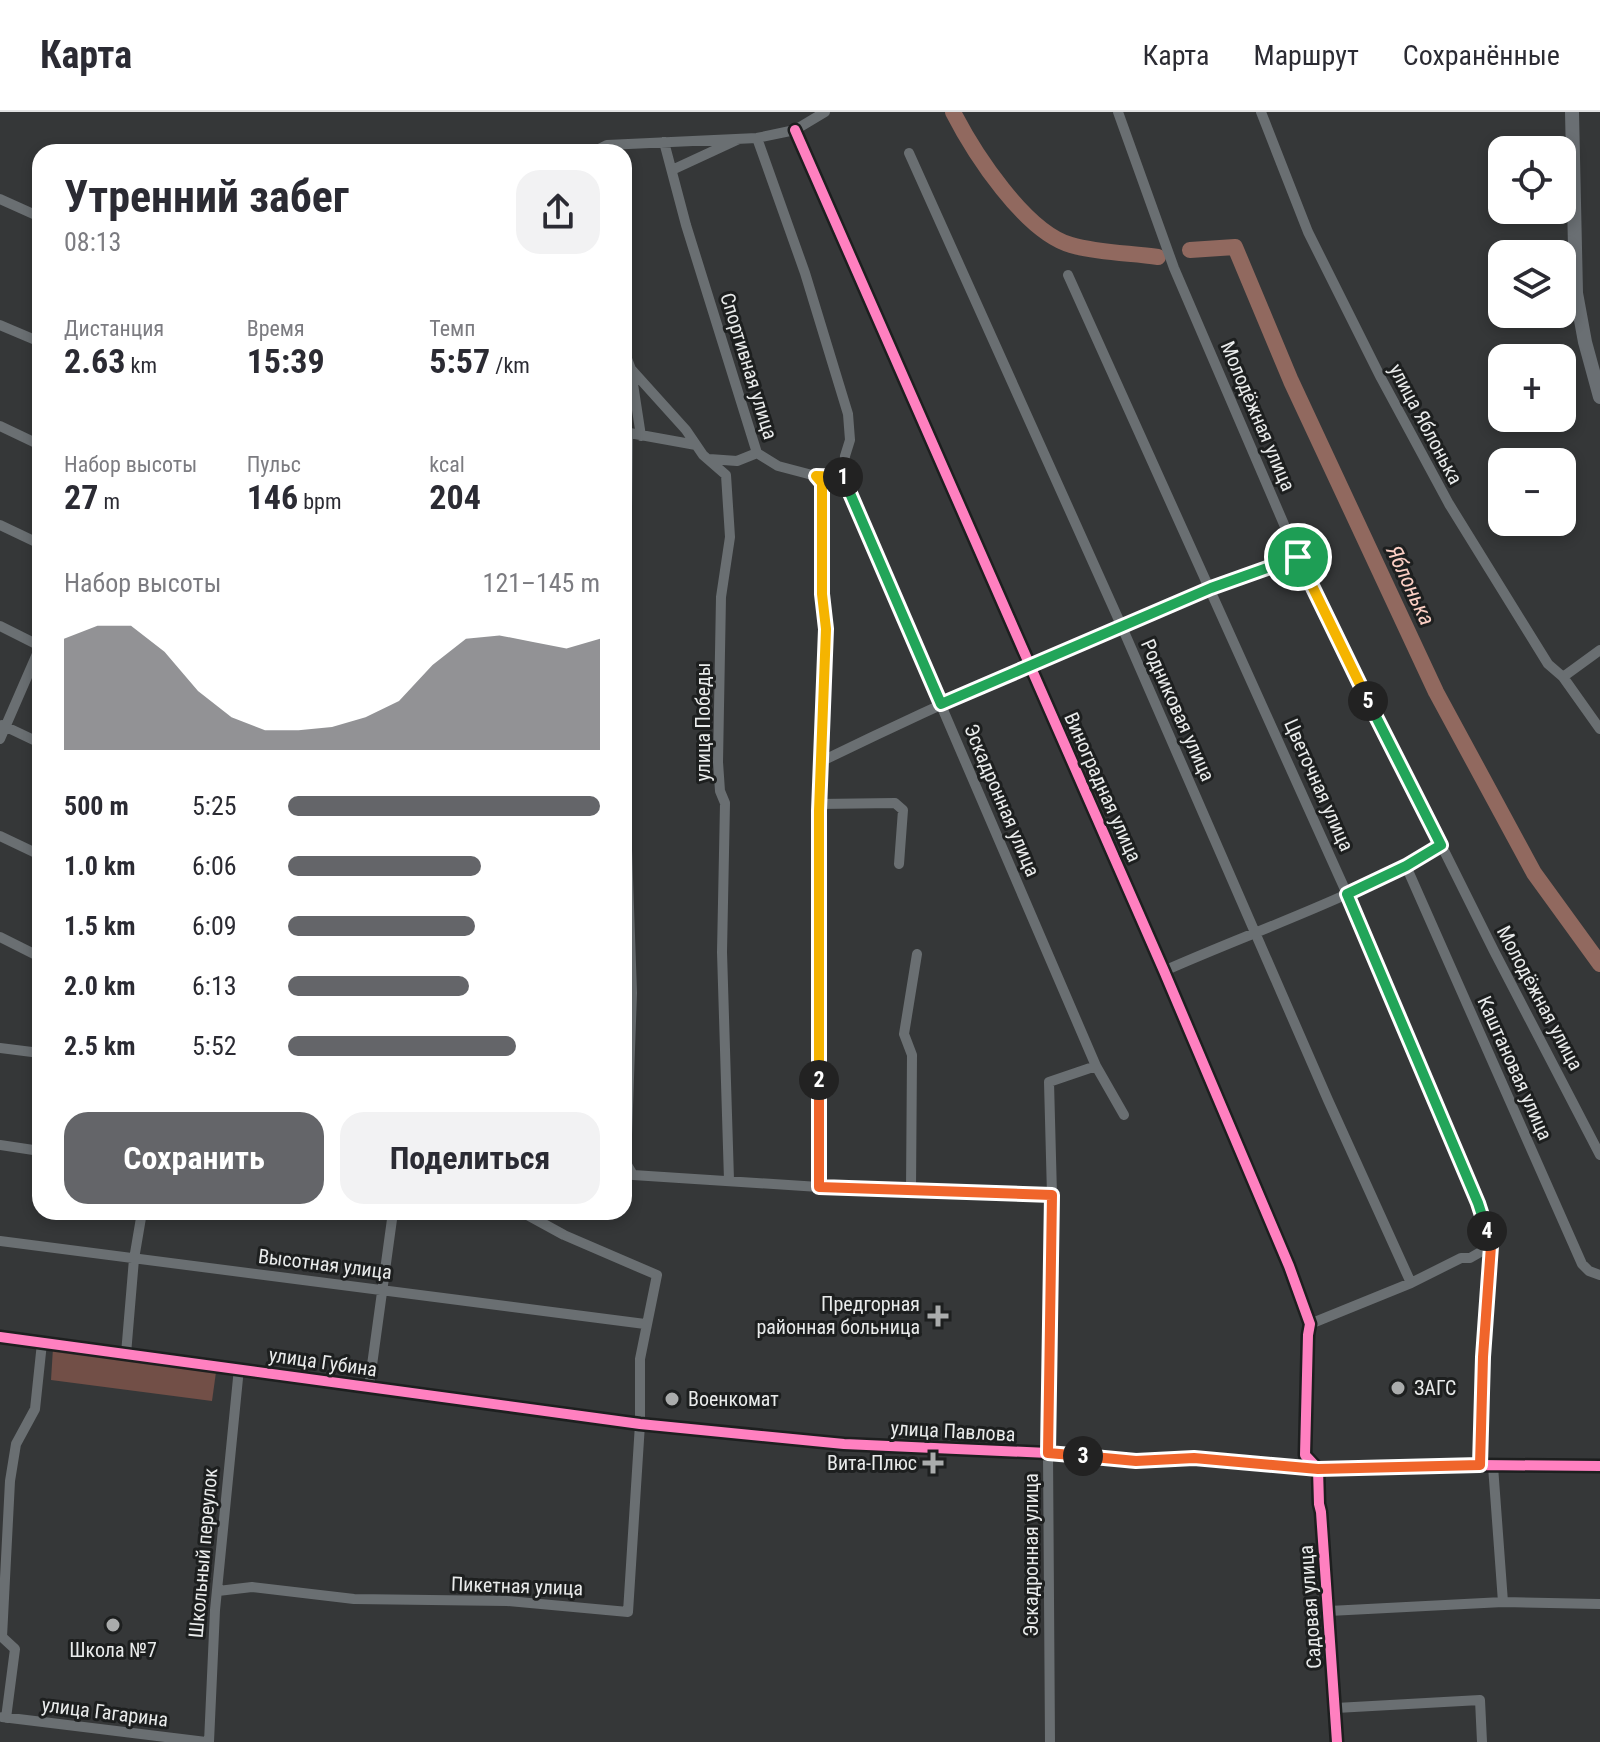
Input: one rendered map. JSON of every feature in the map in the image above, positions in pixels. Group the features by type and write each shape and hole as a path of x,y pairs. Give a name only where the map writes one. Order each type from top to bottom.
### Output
{"main road":[{"path":"1572,112 1576,293 1600,397"}],"street":[{"path":"626,144 757,138 795,130 825,112"},
{"name":"Молодёжная улица","path":"1118,112 1174,268 1298,557 1600,1155"},
{"name":"улица Яблонька","path":"1261,112 1308,232 1449,504 1548,664 1563,677 1600,729"},
{"name":"Виноградная улица","path":"795,130 1164,971 1289,1266 1310,1324 1305,1455 1318,1469"},
{"path":"672,170 743,137"},
{"path":"757,138 805,273 848,414 850,440 843,477"},
{"name":"Спортивная улица","path":"664,142 699,269 757,453 778,466 816,476 843,477"},
{"name":"Родниковая улица","path":"909,153 1411,1283"},
{"path":"0,199 32,213"},
{"name":"Цветочная улица","path":"1068,275 1347,894 1478,1203 1491,1246 1483,1357 1480,1465"},
{"path":"0,325 32,339"},
{"name":"улица Победы","path":"632,370 708,459 726,475 730,537 721,597 718,762 720,791 725,803 722,952 729,1180"},
{"path":"632,376 641,436"},
{"path":"0,426 32,441"},
{"path":"632,434 696,445"},
{"path":"708,459 737,461 757,453"},
{"path":"816,476 822,483 822,594 826,629 819,804 819,1187"},
{"name":"Эскадронная улица","path":"843,477 1096,1066 1124,1115"},
{"path":"0,525 32,540"},
{"path":"820,762 941,704 1211,588 1298,557"},
{"path":"0,626 32,642"},
{"path":"1563,677 1600,650"},
{"path":"0,739 2,726 32,663"},
{"path":"2,726 32,739"},
{"path":"819,804 895,803 903,810 899,864"},
{"path":"0,836 32,851"},
{"path":"1164,971 1347,894 1406,866 1441,845"},
{"name":"Каштановая улица","path":"1406,866 1582,1264 1600,1275"},
{"path":"0,937 32,953"},
{"path":"911,1190 912,1055 904,1034 917,954"},
{"path":"0,1048 32,1052"},
{"name":"Эскадронная улица","path":"1050,1742 1048,1453 1052,1195 1049,1082 1096,1066"},
{"path":"0,1145 32,1150"},
{"path":"632,1173 819,1187 1052,1195"},
{"path":"126,1354 141,1220"},
{"path":"369,1387 392,1220"},
{"path":"539,1220 564,1235 657,1275 640,1359 640,1424"},
{"name":"Высотная улица","path":"0,1241 645,1324"},
{"path":"1310,1324 1411,1283 1461,1258 1470,1258 1491,1246"},
{"name":"улица Губина","path":"0,1337 640,1424"},
{"path":"3,1717 15,1649 2,1637 10,1481 16,1444 35,1409 42,1343"},
{"name":"Школьный переулок","path":"207,1742 239,1368"},
{"name":"улица Павлова","path":"640,1424 844,1444 1048,1453 1136,1461 1194,1458 1318,1469 1600,1466"},
{"name":"Пикетная улица","path":"218,1591 252,1587 354,1599 507,1601 628,1612 640,1424"},
{"path":"1493,1466 1503,1602"},
{"name":"Садовая улица","path":"1318,1469 1337,1742"},
{"path":"1329,1611 1503,1602 1600,1604"},
{"path":"1336,1708 1480,1700 1482,1742"},
{"name":"улица Гагарина","path":"3,1717 207,1742"}],"shaded area":[{"path":"53,1348 216,1372 212,1401 51,1380"}],"waterway":[{"name":"Яблонька","path":"953,112 987,169 1003,189 1019,208 1054,237 1092,250 1158,257"},
{"name":"Яблонька","path":"1190,250 1235,247 1291,381 1436,692 1534,873 1600,964"}],"cycle path":[{"path":"795,130 1164,971 1289,1266 1310,1324 1305,1455 1318,1469 1337,1742"},
{"path":"0,1337 640,1424 844,1444 1048,1453 1136,1461 1194,1458 1318,1469 1600,1466"}],"place":[{"name":"Предгорная районная больница","path":"938,1316"},
{"name":"ЗАГС","path":"1398,1388"},
{"name":"Военкомат","path":"672,1399"},
{"name":"Вита-Плюс","path":"933,1463"},
{"name":"Школа №7","path":"113,1625"}],"route":[{"path":"816,476 843,477 941,704 1211,588 1298,557 1441,845 1406,866 1347,894 1478,1203 1491,1246 1483,1357 1480,1465 1318,1469 1194,1458 1136,1461 1048,1453 1052,1195 819,1187 819,811 826,629 822,594 822,483 816,476"}]}
